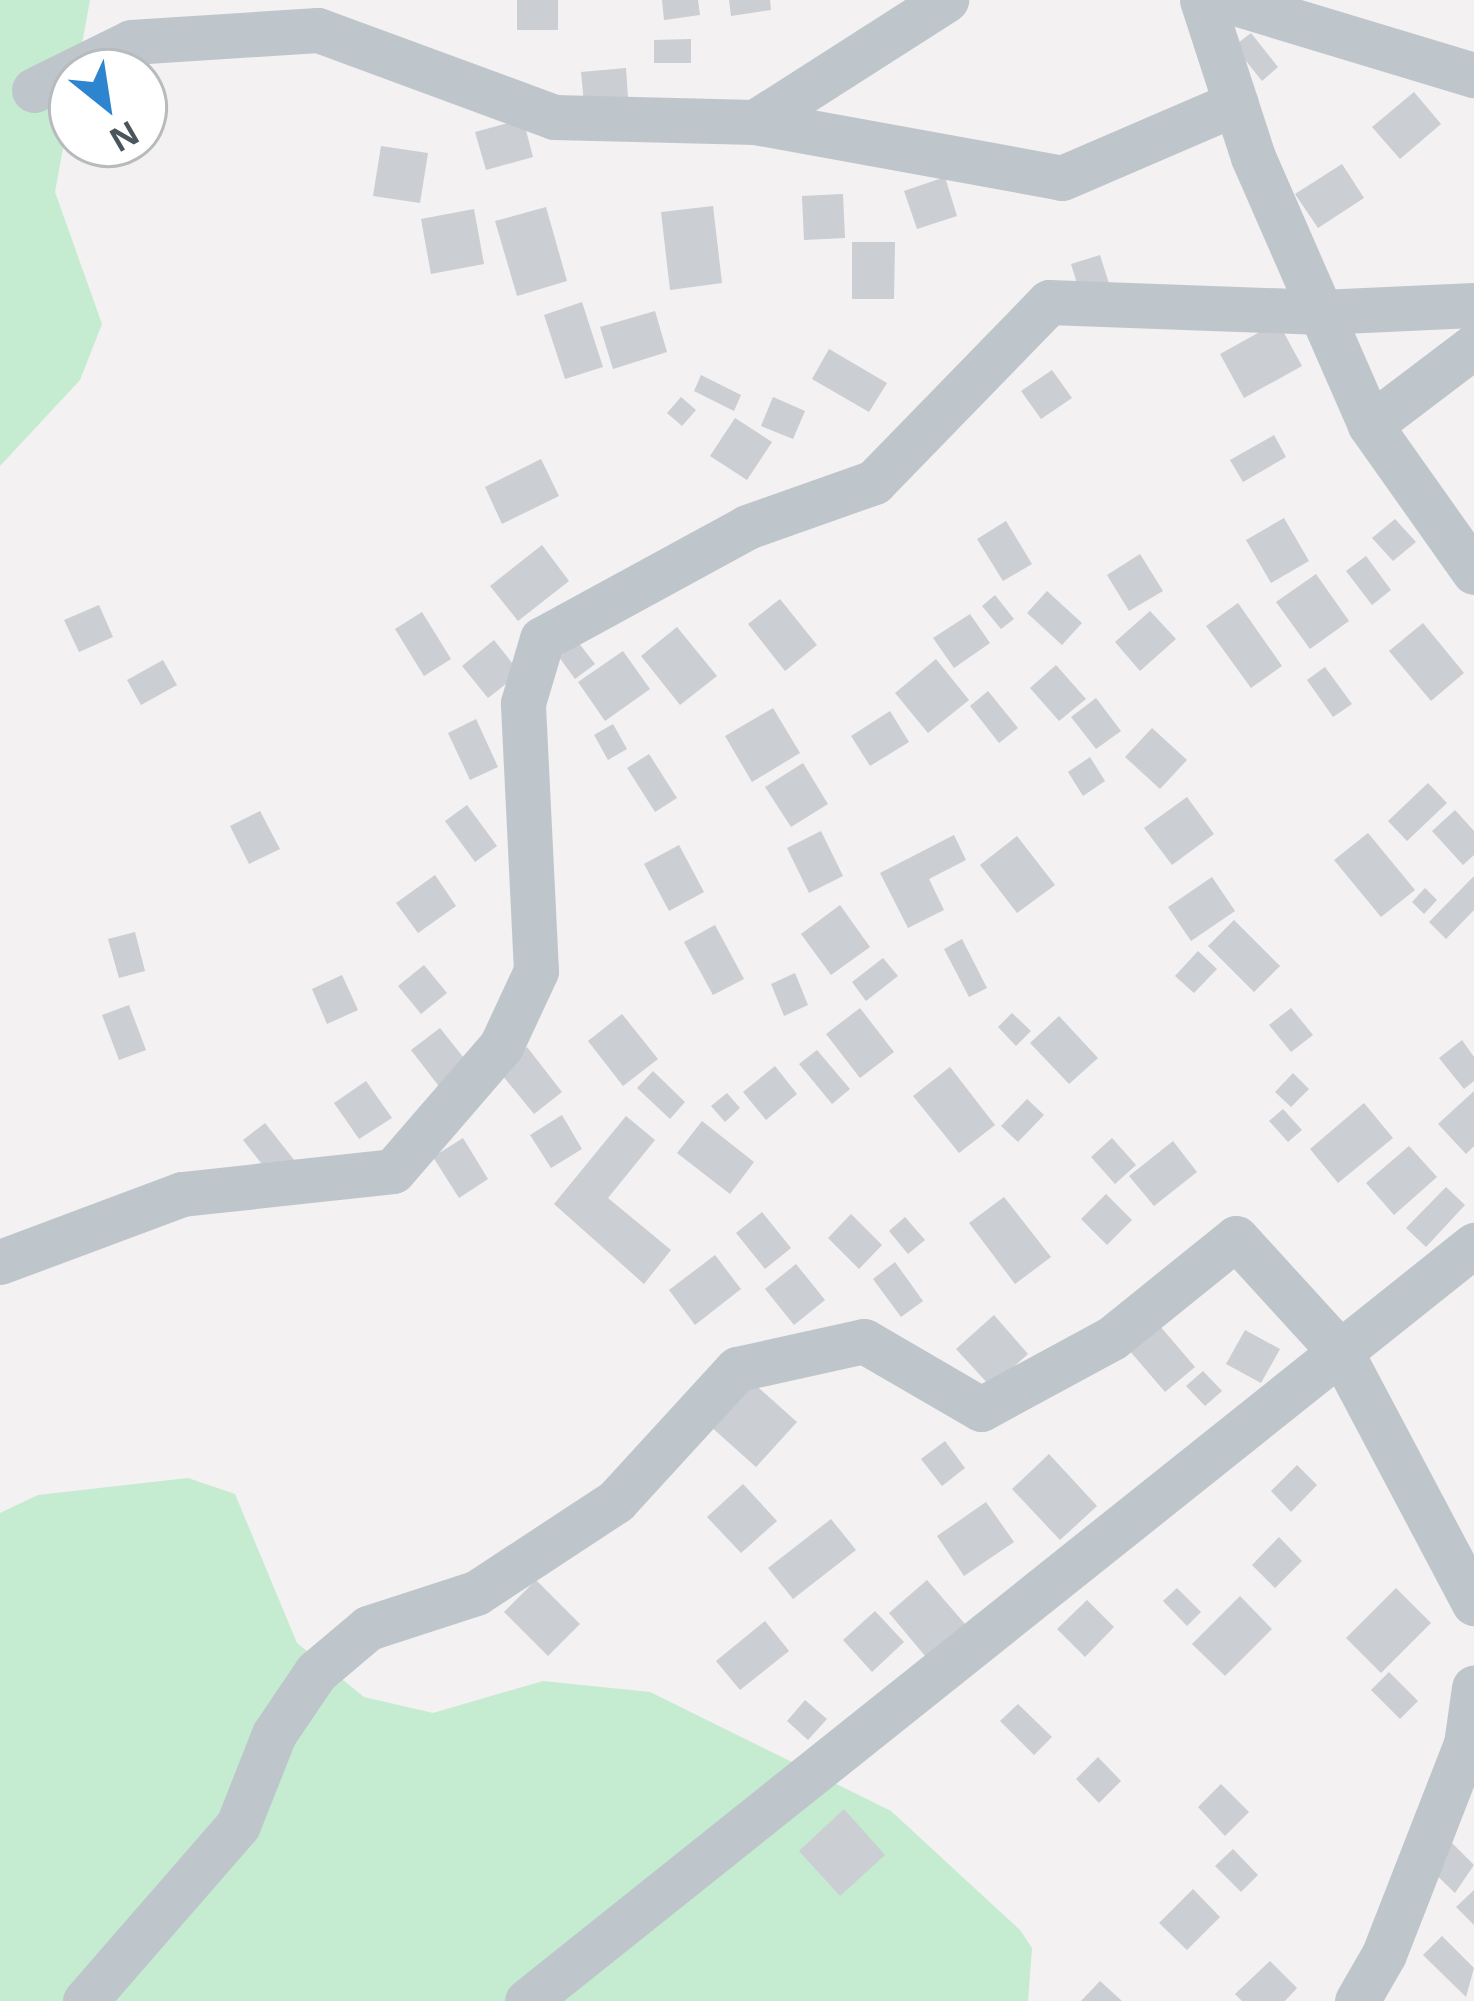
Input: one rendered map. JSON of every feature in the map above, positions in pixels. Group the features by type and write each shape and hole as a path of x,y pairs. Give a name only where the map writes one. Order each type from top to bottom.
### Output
{"street":[{"path":"755,122 946,0"},
{"path":"1202,0 1236,103 1370,425 1474,572"},
{"path":"1225,0 1474,75"},
{"path":"34,90 131,42 319,30 554,117 755,122 1062,178 1236,103"},
{"path":"0,1262 182,1194 393,1171 501,1046 536,971 523,703 542,639 747,526 874,482 1049,302 1321,312 1474,304"},
{"path":"1370,425 1474,346"},
{"path":"85,2001 238,1826 274,1734 316,1672 368,1628 476,1593 616,1502 737,1369 864,1341 981,1409 1112,1338 1236,1238 1342,1354 1474,1603"},
{"path":"527,2001 1474,1245"},
{"path":"1357,2001 1384,1954 1466,1744 1474,1688"}],"green space":[{"path":"0,0 90,0 81,48 48,48 48,168 59,168 55,192 102,324 80,380 0,466"},
{"path":"188,1478 235,1494 297,1643 364,1697 433,1713 543,1681 650,1692 891,1811 1020,1930 1032,1948 1028,2001 0,2001 0,1513 38,1495"}],"building":[{"path":"517,0 558,0 558,30 517,30"},
{"path":"662,0 698,0 700,15 664,20"},
{"path":"729,0 770,0 771,10 731,16"},
{"path":"1251,33 1278,67 1262,81 1234,46"},
{"path":"691,39 691,63 654,63 654,40"},
{"path":"626,68 628,98 584,103 581,72"},
{"path":"1414,92 1441,124 1400,159 1372,127"},
{"path":"523,119 533,157 486,170 475,132"},
{"path":"381,146 428,153 420,203 373,196"},
{"path":"1342,164 1364,198 1318,228 1295,194"},
{"path":"945,177 957,216 917,229 904,191"},
{"path":"843,194 845,238 804,240 802,196"},
{"path":"713,206 722,283 670,290 661,212"},
{"path":"546,207 567,281 517,296 495,221"},
{"path":"474,209 484,264 431,274 421,219"},
{"path":"852,242 895,242 894,299 852,299"},
{"path":"1100,255 1111,290 1082,299 1071,264"},
{"path":"582,302 603,367 565,379 544,315"},
{"path":"655,311 667,352 613,369 600,327"},
{"path":"1278,322 1302,366 1244,398 1220,354"},
{"path":"829,349 887,383 869,412 812,379"},
{"path":"1052,370 1072,398 1041,419 1021,391"},
{"path":"701,375 741,395 734,411 694,391"},
{"path":"681,397 696,410 682,426 667,413"},
{"path":"773,397 805,411 793,439 761,426"},
{"path":"735,418 772,442 747,480 710,456"},
{"path":"1274,435 1286,457 1243,482 1230,460"},
{"path":"541,459 559,496 502,524 485,487"},
{"path":"1284,518 1309,561 1271,583 1246,540"},
{"path":"1395,519 1416,542 1393,561 1372,538"},
{"path":"1006,521 1032,564 1003,581 977,539"},
{"path":"542,545 569,581 518,621 490,586"},
{"path":"1140,554 1163,591 1129,611 1107,575"},
{"path":"1366,556 1391,590 1372,605 1346,571"},
{"path":"1316,574 1349,621 1310,649 1276,602"},
{"path":"1047,591 1082,623 1062,645 1027,613"},
{"path":"995,595 1014,619 1001,629 982,606"},
{"path":"780,599 817,645 785,671 748,624"},
{"path":"1238,603 1282,666 1251,688 1206,626"},
{"path":"99,605 113,637 79,652 64,620"},
{"path":"1150,611 1176,639 1140,671 1115,642"},
{"path":"422,612 451,659 424,676 395,629"},
{"path":"970,614 990,643 954,668 933,638"},
{"path":"1423,623 1464,673 1431,701 1389,651"},
{"path":"677,627 717,676 680,705 641,656"},
{"path":"494,640 520,673 488,698 462,666"},
{"path":"578,642 595,664 575,679 559,657"},
{"path":"623,651 650,689 605,721 578,682"},
{"path":"936,659 969,700 928,733 895,693"},
{"path":"163,660 177,685 141,705 127,680"},
{"path":"1056,665 1086,699 1059,721 1030,688"},
{"path":"1325,667 1352,704 1333,717 1307,680"},
{"path":"988,691 1018,728 999,743 970,706"},
{"path":"1096,698 1121,731 1096,749 1071,717"},
{"path":"773,708 800,753 752,782 725,736"},
{"path":"890,711 909,742 870,766 851,736"},
{"path":"476,719 498,767 470,780 448,733"},
{"path":"613,724 627,749 608,760 594,735"},
{"path":"1152,728 1187,760 1160,789 1125,757"},
{"path":"649,754 677,798 655,812 627,768"},
{"path":"1090,757 1105,781 1083,796 1068,772"},
{"path":"803,763 828,804 791,827 765,787"},
{"path":"1428,783 1447,803 1407,841 1388,821"},
{"path":"1187,797 1214,834 1172,865 1144,828"},
{"path":"467,805 497,846 475,862 445,821"},
{"path":"1455,810 1474,831 1474,855 1463,865 1432,831"},
{"path":"260,811 280,849 249,864 230,826"},
{"path":"821,831 843,876 809,893 787,848"},
{"path":"1368,833 1415,890 1381,917 1334,860"},
{"path":"954,835 966,860 929,879 944,910 908,928 880,873"},
{"path":"1017,836 1055,885 1017,913 980,865"},
{"path":"679,845 704,892 669,911 644,864"},
{"path":"435,875 456,906 418,933 396,903"},
{"path":"1474,876 1474,910 1446,939 1429,922"},
{"path":"1212,877 1235,911 1191,941 1168,907"},
{"path":"1425,888 1437,900 1424,914 1412,902"},
{"path":"840,905 870,947 831,975 801,934"},
{"path":"1234,920 1280,966 1254,992 1208,946"},
{"path":"715,925 744,979 713,995 684,942"},
{"path":"135,932 145,971 119,978 108,939"},
{"path":"962,939 987,988 969,997 944,949"},
{"path":"1198,951 1217,969 1194,993 1175,976"},
{"path":"883,958 898,976 866,1001 852,982"},
{"path":"424,965 447,993 421,1014 398,986"},
{"path":"795,973 808,1005 784,1016 771,984"},
{"path":"342,975 358,1010 327,1024 312,989"},
{"path":"129,1005 146,1050 119,1060 102,1015"},
{"path":"860,1008 894,1052 860,1078 826,1034"},
{"path":"1291,1008 1313,1035 1291,1052 1269,1025"},
{"path":"1012,1013 1031,1031 1016,1046 998,1027"},
{"path":"622,1014 658,1059 623,1086 588,1041"},
{"path":"1059,1016 1098,1058 1069,1084 1030,1043"},
{"path":"440,1028 471,1067 441,1089 411,1050"},
{"path":"1462,1040 1474,1057 1474,1081 1464,1089 1439,1058"},
{"path":"527,1047 562,1092 534,1114 498,1070"},
{"path":"817,1050 850,1089 832,1104 799,1064"},
{"path":"775,1066 797,1094 766,1120 743,1092"},
{"path":"950,1067 995,1125 959,1153 913,1096"},
{"path":"653,1071 685,1102 670,1119 637,1088"},
{"path":"1293,1073 1309,1089 1291,1107 1275,1092"},
{"path":"366,1081 392,1118 359,1139 334,1103"},
{"path":"1474,1091 1474,1146 1466,1154 1438,1124"},
{"path":"727,1093 740,1108 725,1122 711,1106"},
{"path":"1027,1099 1044,1115 1018,1142 1001,1126"},
{"path":"1364,1103 1393,1138 1338,1183 1310,1149"},
{"path":"1283,1109 1302,1130 1288,1142 1269,1121"},
{"path":"562,1115 582,1149 551,1168 530,1135"},
{"path":"626,1116 655,1140 608,1198 671,1250 644,1284 554,1204"},
{"path":"702,1121 754,1162 730,1194 677,1153"},
{"path":"265,1123 298,1165 276,1182 243,1140"},
{"path":"463,1138 488,1179 459,1198 433,1157"},
{"path":"1112,1138 1136,1165 1115,1184 1091,1157"},
{"path":"1173,1141 1197,1172 1154,1206 1129,1176"},
{"path":"1409,1146 1437,1177 1394,1215 1366,1183"},
{"path":"1446,1187 1465,1205 1426,1247 1406,1228"},
{"path":"1106,1194 1132,1220 1107,1245 1081,1219"},
{"path":"1004,1197 1051,1257 1015,1284 969,1223"},
{"path":"762,1212 791,1248 765,1269 736,1233"},
{"path":"851,1214 882,1245 859,1269 828,1238"},
{"path":"905,1217 925,1240 908,1254 889,1231"},
{"path":"715,1255 741,1289 695,1325 669,1290"},
{"path":"895,1262 923,1301 901,1317 873,1279"},
{"path":"796,1264 825,1300 794,1325 765,1289"},
{"path":"994,1315 1028,1354 991,1387 956,1349"},
{"path":"1159,1325 1195,1367 1165,1392 1129,1350"},
{"path":"1245,1330 1280,1349 1261,1383 1226,1364"},
{"path":"1203,1371 1222,1391 1205,1406 1186,1386"},
{"path":"750,1380 797,1422 756,1467 709,1425"},
{"path":"945,1441 965,1468 942,1486 921,1459"},
{"path":"1049,1454 1097,1506 1060,1540 1012,1489"},
{"path":"1297,1465 1317,1485 1291,1512 1271,1491"},
{"path":"743,1484 777,1521 741,1553 707,1517"},
{"path":"986,1502 1014,1542 964,1576 937,1536"},
{"path":"831,1519 856,1550 793,1599 768,1568"},
{"path":"1279,1537 1302,1561 1275,1588 1252,1565"},
{"path":"536,1580 580,1624 548,1656 504,1612"},
{"path":"927,1580 965,1624 926,1657 889,1613"},
{"path":"1177,1588 1201,1612 1187,1626 1163,1601"},
{"path":"1396,1588 1431,1623 1381,1673 1346,1638"},
{"path":"1240,1596 1272,1629 1225,1676 1192,1644"},
{"path":"1087,1600 1114,1627 1085,1657 1057,1629"},
{"path":"875,1611 904,1642 872,1672 843,1640"},
{"path":"765,1621 789,1651 740,1690 716,1661"},
{"path":"1389,1672 1418,1701 1400,1719 1371,1690"},
{"path":"805,1700 827,1719 808,1740 787,1721"},
{"path":"1018,1704 1052,1737 1034,1755 1000,1721"},
{"path":"1098,1757 1121,1781 1099,1803 1076,1779"},
{"path":"1221,1784 1249,1812 1225,1836 1198,1807"},
{"path":"844,1809 885,1855 840,1896 799,1851"},
{"path":"1450,1841 1474,1865 1455,1893 1426,1865"},
{"path":"1233,1849 1258,1875 1241,1892 1215,1866"},
{"path":"1193,1889 1220,1917 1187,1950 1159,1923"},
{"path":"1474,1890 1474,1925 1456,1907"},
{"path":"1442,1936 1474,1968 1466,1997 1423,1955"},
{"path":"1270,1961 1297,1988 1285,2001 1242,2001 1235,1994"},
{"path":"1100,1981 1122,2001 1081,2001"}]}
